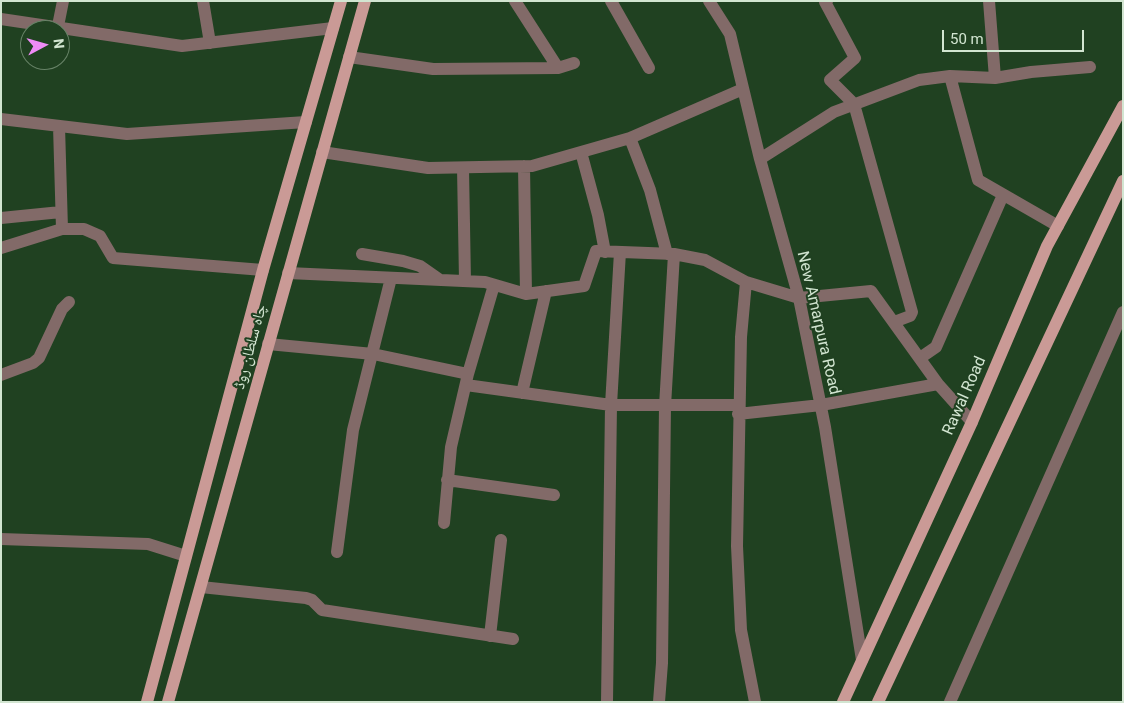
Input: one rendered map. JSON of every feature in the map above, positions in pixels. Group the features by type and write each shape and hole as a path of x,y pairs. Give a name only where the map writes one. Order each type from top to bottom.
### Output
{"main road":[{"name":"چاہ سلطان روڈ","path":"147,702 262,270 341,1"},
{"name":"چاہ سلطان روڈ","path":"168,702 365,1"},
{"name":"Rawal Road","path":"843,702 972,422 1047,246 1123,106"},
{"path":"878,702 1123,181"}],"street":[{"path":"59,20 63,1"},
{"path":"203,1 210,43"},
{"path":"515,1 558,68"},
{"path":"611,1 649,68"},
{"name":"New Amarpura Road","path":"709,1 730,34 760,160 799,298 820,405 862,660"},
{"path":"827,1 825,2 855,58 830,80 854,104 912,312 910,316 894,322"},
{"path":"989,1 995,78"},
{"path":"1,19 20,21"},
{"path":"70,28 182,46 333,28"},
{"path":"349,58 433,69 558,68 574,63"},
{"path":"760,160 834,112 919,80 950,76 995,78 1031,72 1090,67"},
{"path":"950,76 978,180 1058,226"},
{"path":"322,152 428,168 532,166 630,138 743,90"},
{"path":"1,119 128,134 306,122"},
{"path":"58,126 62,229"},
{"path":"630,138 650,190 670,254 665,406 662,653 659,702"},
{"path":"581,152 598,215 605,252"},
{"path":"524,166 526,294"},
{"path":"463,168 465,281"},
{"path":"920,358 936,347 1003,195"},
{"path":"1,218 61,212"},
{"path":"1,248 62,229 84,230 100,236 113,258 262,270"},
{"path":"288,273 485,282 526,294 584,286 596,251 670,254 705,260 746,282 799,298 871,291 938,384 972,422"},
{"path":"606,702 611,405 620,252"},
{"path":"362,254 403,260 420,266 440,280"},
{"path":"337,552 353,430 391,278"},
{"path":"746,282 741,337 738,410 737,546 741,630 755,702"},
{"path":"444,523 451,447 467,379 494,285"},
{"path":"522,393 546,291"},
{"path":"1,375 33,363 39,358 62,309 70,302"},
{"path":"950,702 1123,312"},
{"path":"268,344 373,354 522,393 611,405 738,410 820,405 938,384"},
{"path":"447,480 554,495"},
{"path":"1,539 148,544 186,556"},
{"path":"490,636 501,540"},
{"path":"201,586 306,598 312,600 322,610 513,639"}]}
